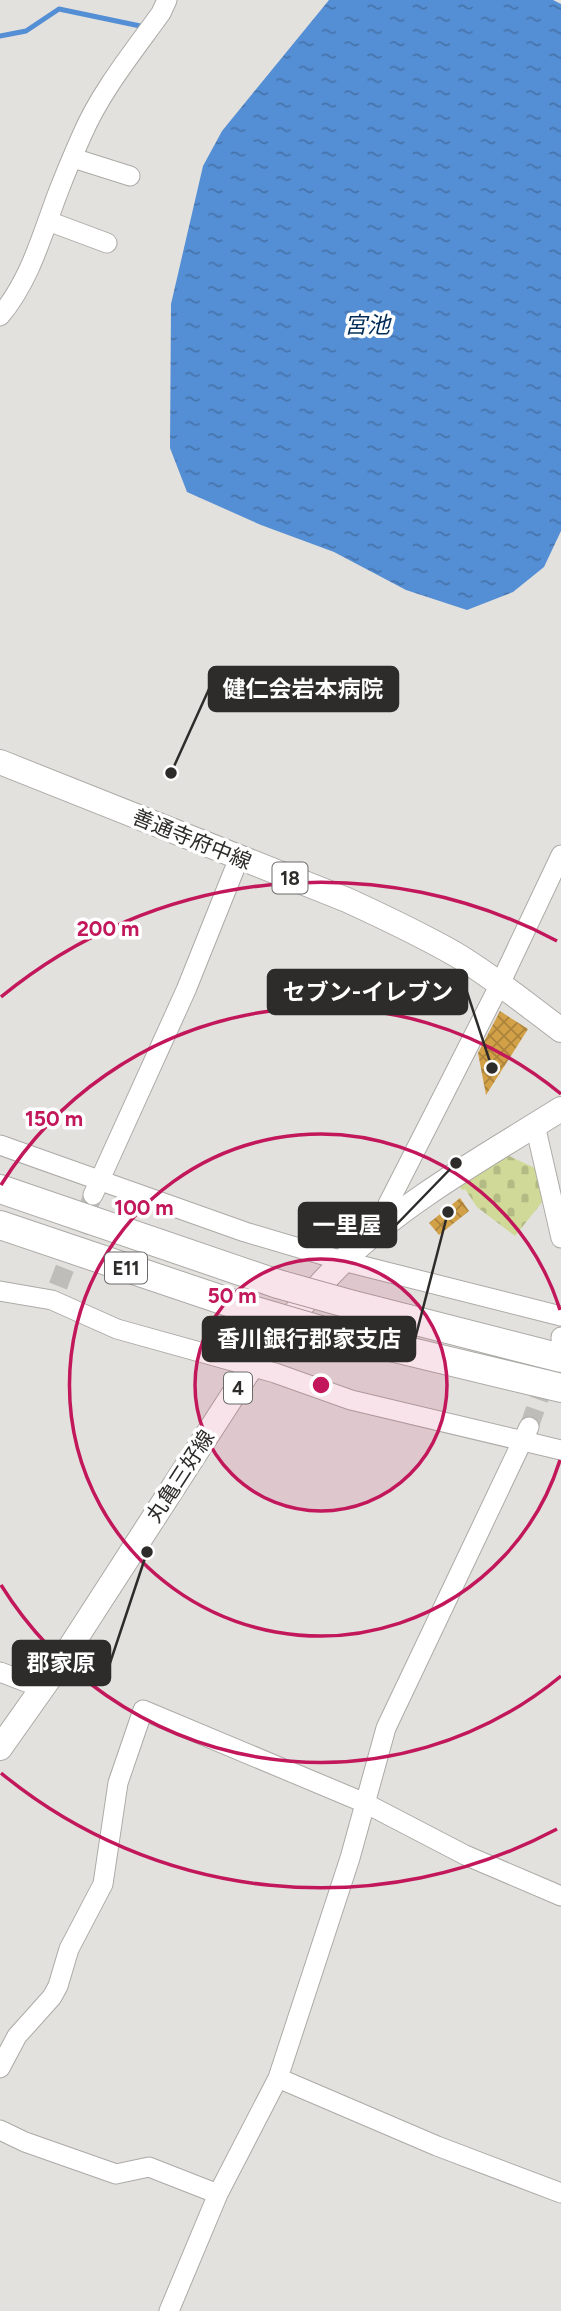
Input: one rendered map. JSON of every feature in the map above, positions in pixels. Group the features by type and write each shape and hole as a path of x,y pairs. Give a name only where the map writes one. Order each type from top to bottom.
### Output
{"highway":[{"name":"E11","path":"0,1189 278,1284 561,1358"},
{"name":"E11","path":"0,1225 252,1310 320,1330 561,1388"}],"main road":[{"name":"善通寺府中線","path":"0,762 383,916 456,955 561,1030"},
{"name":"丸亀三好線","path":"0,1748 251,1367 343,1261 390,1222 462,1169 561,1109"}],"street":[{"path":"0,316 11,303 27,274 83,132 167,0"},
{"path":"73,158 130,176"},
{"path":"48,221 107,243"},
{"path":"390,1222 388,1204 500,984 561,855"},
{"path":"96,1187 186,990 239,858"},
{"path":"535,1125 561,1238"},
{"path":"0,1145 96,1187 343,1261 561,1316"},
{"path":"0,1291 55,1293 117,1329 251,1367 351,1400 526,1434 561,1450"},
{"path":"169,2311 218,2194 278,2078 350,1858 386,1728 526,1434"},
{"path":"0,1672 42,1688"},
{"path":"0,2068 17,2036 52,1997 69,1949 103,1884 118,1783 144,1710 365,1803 466,1856 561,1896"},
{"path":"278,2078 437,2146 561,2193"},
{"path":"0,2130 116,2174 149,2167 218,2194"}],"green space":[{"path":"507,1155 537,1169 543,1201 515,1236 477,1207 465,1189 462,1190 459,1186"}],"water":[{"name":"宮池","path":"329,0 553,0 561,4 561,531 544,567 513,592 467,610 406,590 334,552 261,525 187,492 170,448 171,304 203,166 222,131"}],"building":[{"path":"500,1011 528,1029 486,1095 478,1053"},
{"path":"460,1198 469,1211 439,1235 429,1223"}],"waterway":[{"path":"0,36 26,31 59,9 145,27"}],"tunnel":[{"path":"58,1286 93,1195"},
{"path":"529,1427 548,1373"}],"place":[{"name":"健仁会岩本病院","path":"171,773"},
{"name":"セブン-イレブン","path":"492,1068"},
{"name":"一里屋","path":"456,1163"},
{"name":"香川銀行郡家支店","path":"448,1212"},
{"name":"郡家原","path":"147,1552"}]}
